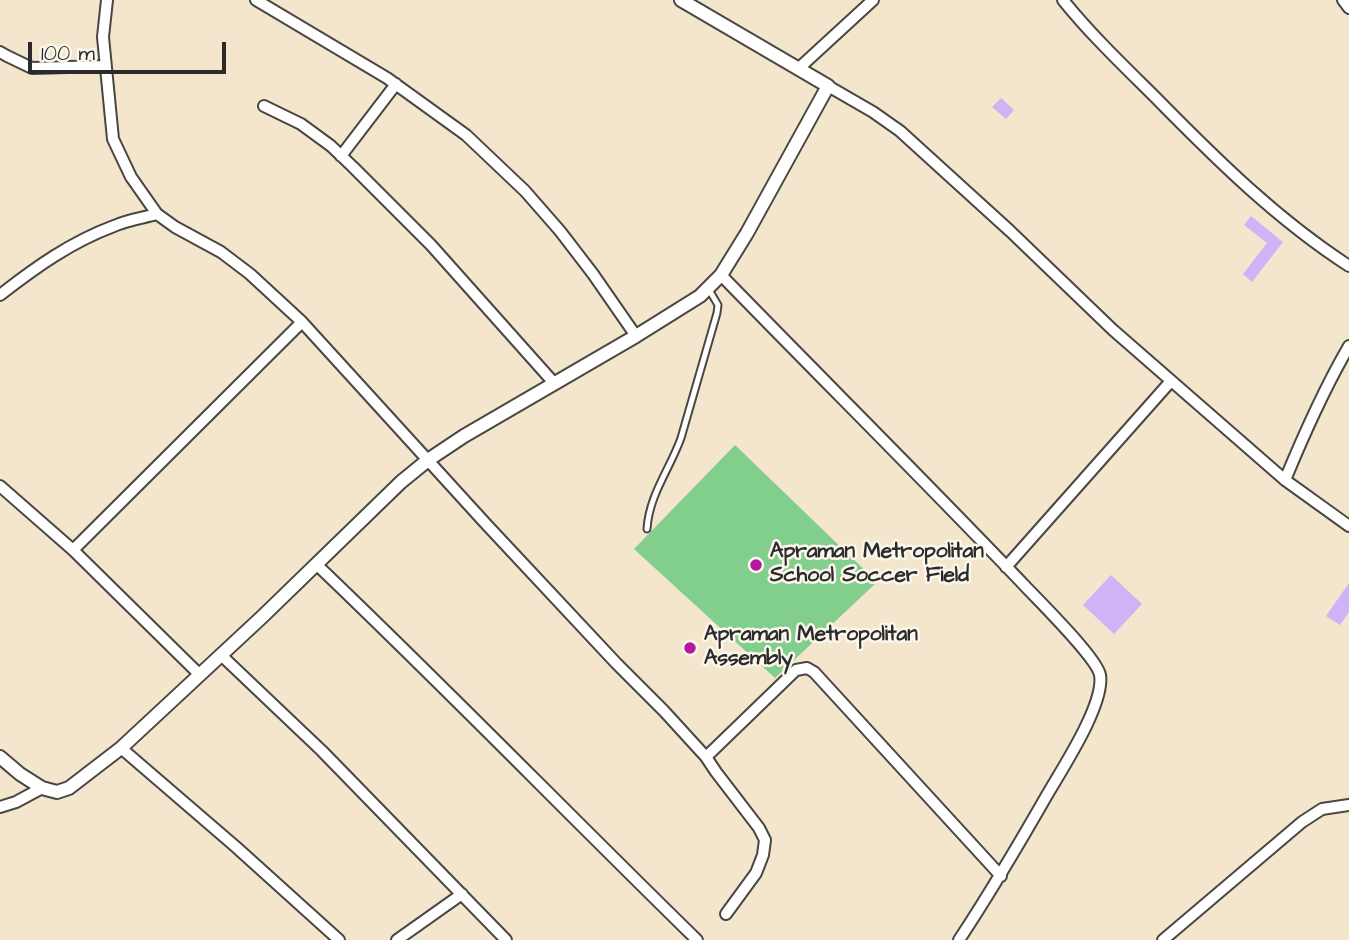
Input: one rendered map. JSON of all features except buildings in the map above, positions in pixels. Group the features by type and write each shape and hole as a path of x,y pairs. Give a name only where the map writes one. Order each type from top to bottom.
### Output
{"street":[{"path":"107,0 103,37 113,139 131,177 157,214 221,252 250,274 302,322 486,524 706,757 765,840 756,873 726,914"},
{"path":"256,0 396,85 466,135 525,191 560,231 636,336"},
{"path":"681,0 873,112 900,131 1113,330 1285,480 1349,526"},
{"path":"798,69 873,0"},
{"path":"1063,0 1084,26 1225,168 1289,223 1349,266"},
{"path":"1343,0 1349,8"},
{"path":"0,52 32,68 105,66"},
{"path":"341,156 396,85"},
{"path":"0,757 42,788 57,792 69,788 121,748 401,482 428,460 700,296 721,275 747,233 828,86"},
{"path":"264,106 301,124 331,146 431,245 554,383"},
{"path":"0,295 30,271 75,243 116,224 157,214"},
{"path":"721,275 1065,628 1097,666 1100,685 1082,735 1001,876 959,940"},
{"path":"73,550 302,322"},
{"path":"1285,480 1307,427 1349,346"},
{"path":"1006,567 1171,381"},
{"path":"0,486 73,550 200,675"},
{"path":"316,564 418,661 559,805 697,940"},
{"path":"221,655 322,751 506,940"},
{"path":"706,757 796,670 807,668 814,672 1001,876"},
{"path":"121,748 339,940"},
{"path":"0,807 42,788"},
{"path":"1163,940 1302,822 1322,809 1349,805"},
{"path":"397,940 462,894"}],"lane":[{"path":"647,529 653,500 681,438 717,313 718,305 708,288"}],"green space":[{"name":"Apraman Metropolitan School Soccer Field","path":"735,445 877,582 775,678 634,549"}],"place":[{"name":"Apraman Metropolitan School Soccer Field","path":"756,565"},
{"name":"Apraman Metropolitan Assembly","path":"690,648"}]}
